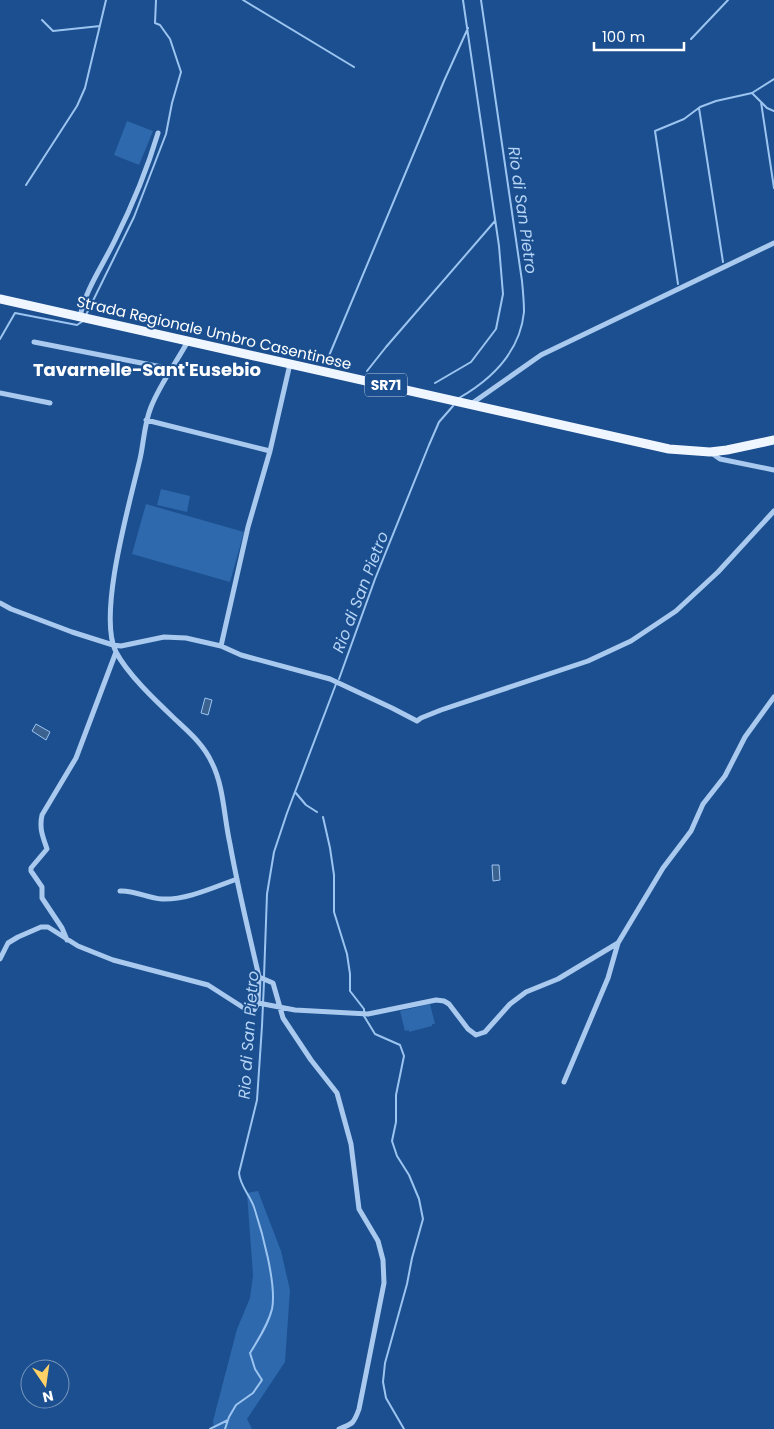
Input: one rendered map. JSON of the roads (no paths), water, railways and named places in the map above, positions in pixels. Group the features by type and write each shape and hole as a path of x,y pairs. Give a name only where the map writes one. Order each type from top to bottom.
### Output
{"main road":[{"name":"Strada Regionale Umbro Casentinese","path":"0,299 669,448 710,452 774,440"}],"street":[{"path":"80,317 86,297 116,238 148,166 158,133"},
{"path":"471,404 541,355 774,243"},
{"path":"0,959 8,943 18,936 41,927 48,928 78,946 113,960 208,985 247,1010 254,1010 258,1003 259,977 237,879 220,790 210,758 203,745 156,701 121,661 113,645 110,629 110,604 121,540 143,444 146,420 159,390 188,341"},
{"path":"34,342 172,369"},
{"path":"221,646 248,527 270,451 290,364"},
{"path":"0,393 50,403"},
{"path":"146,420 270,451"},
{"path":"710,452 720,459 774,470"},
{"path":"0,603 72,632 113,645 121,646 164,637 186,638 221,646 241,655 330,679 417,721 441,710 588,661 631,641 676,611 718,572 774,511"},
{"path":"67,940 62,928 42,898 42,887 31,871 31,868 47,849 41,835 40,823 42,815 76,758 116,652"},
{"path":"564,1082 608,978 618,943 663,868 691,831 704,804 724,776 745,736 774,697"},
{"path":"120,891 130,891 162,899 175,898 237,879"},
{"path":"258,1003 280,1008 368,1014 444,1001 449,1004 468,1029 476,1035 485,1032 510,1004 526,992 558,980 618,943"},
{"path":"259,977 273,983 284,1018 311,1060 336,1093 351,1144 359,1210 378,1241 383,1260 384,1283 359,1409 354,1422 339,1429"}],"waterway":[{"path":"26,185 77,106 85,88 106,0"},
{"path":"86,315 134,217 166,134 181,72 170,39 160,25 155,23 156,0"},
{"path":"243,0 354,67"},
{"path":"435,383 471,362 496,329 503,294 499,246 463,0"},
{"name":"Rio di San Pietro","path":"459,398 483,382 502,363 517,340 524,312 522,281 481,0"},
{"path":"691,39 728,0"},
{"path":"42,20 53,31 100,26"},
{"path":"326,363 468,28"},
{"path":"678,284 655,131 684,119 700,107 716,101 752,93 774,79"},
{"path":"752,93 767,108 774,111"},
{"path":"761,102 774,188"},
{"path":"699,108 723,262"},
{"path":"367,371 495,221"},
{"path":"0,339 15,313 77,325 83,321"},
{"name":"Rio di San Pietro","path":"339,679 375,579 429,445 439,422 453,406"},
{"name":"Rio di San Pietro","path":"264,977 267,894 274,852 336,684"},
{"path":"295,792 306,805 317,812"},
{"path":"323,817 334,875 334,912 347,954 350,991 364,1009 364,1016 375,1034 400,1045 404,1056 396,1095 396,1122 392,1141 397,1156 409,1175 419,1199 423,1219 385,1363 383,1382 386,1398 404,1429"},
{"name":"Rio di San Pietro","path":"225,1429 236,1405 253,1393 262,1380 255,1369 250,1353 268,1321 273,1299 271,1273 261,1230 254,1207 241,1182 239,1173 257,1100 264,982"},
{"path":"210,1429 228,1420"}],"district":[{"name":"Tavarnelle-Sant'Eusebio","path":"147,370"}]}
